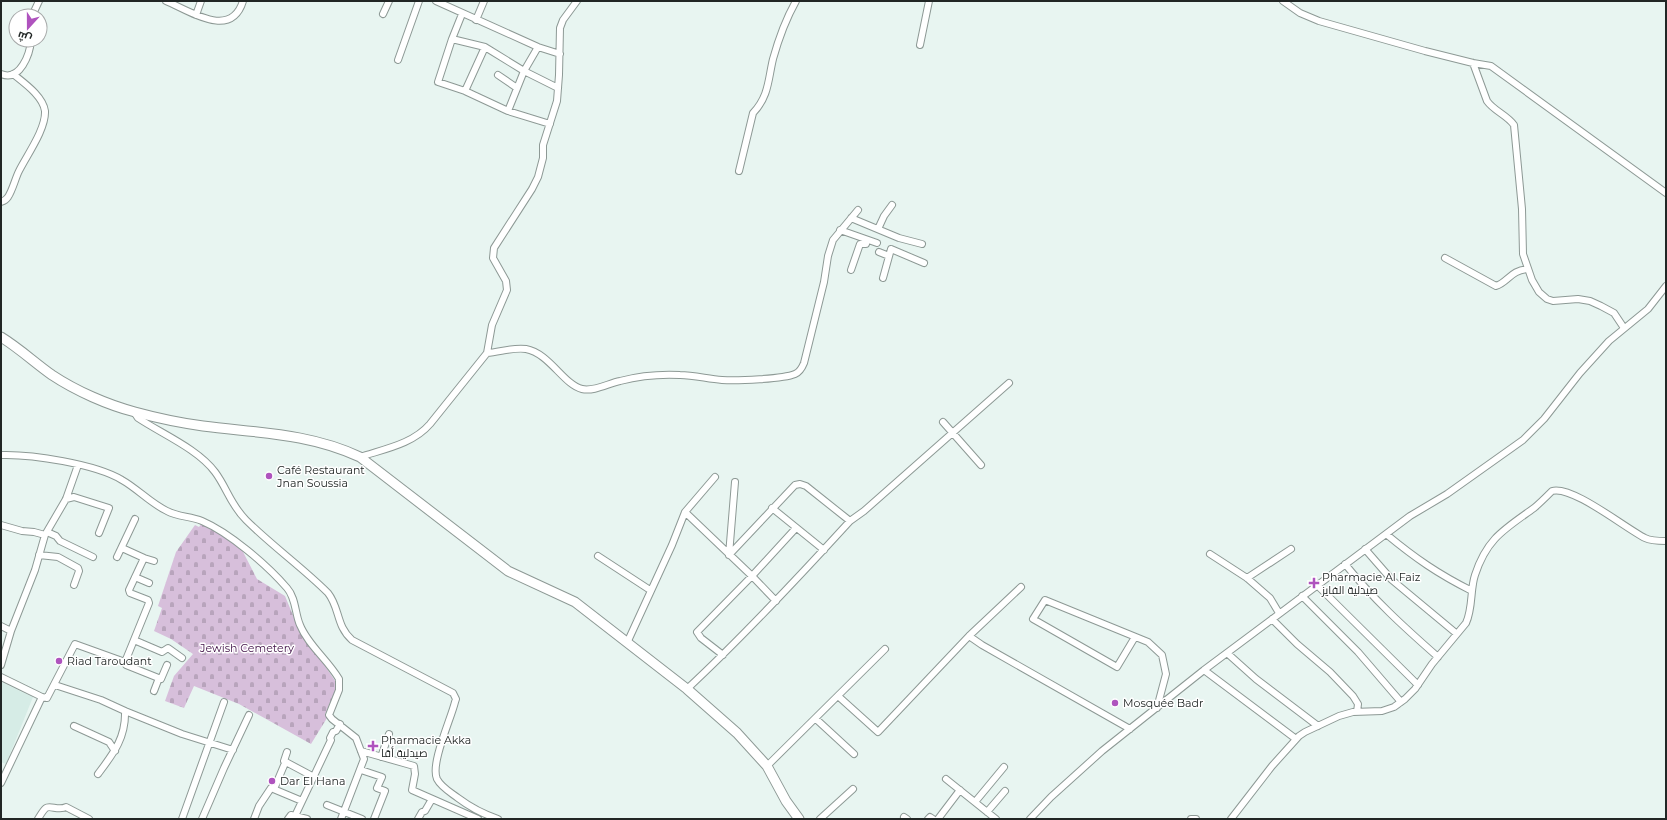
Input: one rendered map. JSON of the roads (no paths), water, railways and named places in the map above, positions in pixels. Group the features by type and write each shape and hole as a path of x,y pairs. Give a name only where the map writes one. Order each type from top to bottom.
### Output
{"main road":[{"path":"1,337 52,375 86,394 134,412 202,426 265,432 296,437 333,446 360,457 508,571 570,599 687,689 737,733 767,766 786,801 799,819"}],"street":[{"path":"166,1 179,4 196,15 216,22 236,15 244,1"},
{"path":"196,15 201,1"},
{"path":"383,14 389,1"},
{"path":"398,60 419,1"},
{"path":"436,1 538,47 560,54"},
{"path":"476,20 484,1"},
{"path":"360,457 409,440 420,434 430,424 488,353 492,325 507,290 506,281 493,258 494,248 532,189 538,177 543,158 543,144 557,101 560,28 563,20 577,1"},
{"path":"739,171 753,113 766,94 774,58 796,1"},
{"path":"920,45 929,1"},
{"path":"1283,1 1300,13 1319,21 1473,63 1486,64 1495,68 1666,193"},
{"path":"462,14 438,82 465,91 508,111 550,124"},
{"path":"452,39 485,47 524,71 558,88"},
{"path":"465,91 485,47"},
{"path":"508,111 524,71 538,47"},
{"path":"1,74 5,76 13,74 20,69 31,48"},
{"path":"1473,63 1490,106 1510,120 1514,125 1522,209 1522,249 1528,269 1539,292 1544,298 1553,301 1572,299 1590,301 1614,313 1624,328"},
{"path":"1,202 8,197 41,130 45,113 41,101 13,74"},
{"path":"498,76 517,88"},
{"path":"878,229 884,216 892,205"},
{"path":"488,353 521,348 531,350 555,367 578,388 583,390 598,388 620,381 665,375 737,380 783,377 794,374 799,371 804,363 833,240 858,210"},
{"path":"851,218 899,238 922,244"},
{"path":"840,230 877,243"},
{"path":"851,270 860,244 866,244 867,240"},
{"path":"883,278 891,249 924,263"},
{"path":"879,252 889,256"},
{"path":"1445,258 1496,286 1512,274 1528,269"},
{"path":"1030,819 1075,775 1204,670 1410,516 1490,464 1523,440 1544,419 1580,373 1609,341 1648,309 1665,289"},
{"path":"687,689 776,601 850,522 1009,384"},
{"path":"134,412 138,418 192,452 216,473 237,510 258,532 328,592 334,602 343,631 352,640 454,693 456,702 436,765 436,776 441,784 463,801 485,814 498,819"},
{"path":"943,422 982,465"},
{"path":"1,455 44,458 111,474 166,511 178,516 199,520 213,526 248,551 289,590 300,626 339,679 339,690 329,715 356,738 364,759 341,819"},
{"path":"2,661 11,631 35,570 46,533 66,499 78,465"},
{"path":"627,643 650,590 672,545 684,512 715,476"},
{"path":"729,555 735,482"},
{"path":"729,555 795,485 800,484 806,486 850,522"},
{"path":"1231,819 1272,766 1296,739 1305,732 1339,716 1357,712 1382,711 1394,707 1411,694 1467,620 1479,563 1488,547 1496,536 1538,504 1553,490 1560,491 1587,502 1646,538 1666,541"},
{"path":"66,499 74,497 109,508 99,533"},
{"path":"772,508 824,550"},
{"path":"684,512 752,576 776,601"},
{"path":"117,557 135,519"},
{"path":"1,525 22,531 46,533 56,536 60,541 93,557"},
{"path":"723,655 700,638 697,632 752,576 796,528"},
{"path":"1386,534 1411,556 1426,566 1472,591"},
{"path":"122,548 154,561"},
{"path":"1247,578 1291,549"},
{"path":"1365,549 1392,580 1457,634"},
{"path":"1210,554 1247,578 1270,598 1279,613"},
{"path":"39,555 58,557 78,568 79,570 74,585"},
{"path":"598,556 650,590"},
{"path":"125,662 149,601 129,592 144,558"},
{"path":"1345,564 1366,590 1438,657"},
{"path":"135,577 149,583"},
{"path":"1317,585 1418,685"},
{"path":"838,696 878,732 969,636 1021,587"},
{"path":"1302,596 1358,652 1401,702"},
{"path":"1135,637 1117,667 1032,619 1045,600 1148,642 1162,655 1165,662 1166,674 1157,708"},
{"path":"1272,619 1297,644 1330,672 1353,696 1358,704 1357,712"},
{"path":"1,626 11,631"},
{"path":"969,636 982,645 1130,729"},
{"path":"134,640 162,652 168,648 182,658"},
{"path":"1,677 42,697 49,697 75,644 125,662 126,665 159,678"},
{"path":"767,766 885,649"},
{"path":"1227,653 1256,678 1318,726"},
{"path":"154,691 159,678 161,679 167,665"},
{"path":"1204,670 1296,739"},
{"path":"55,685 101,700 182,734 233,750"},
{"path":"1,783 42,697"},
{"path":"182,819 224,702"},
{"path":"98,774 115,751 125,724 125,711"},
{"path":"204,818 249,715"},
{"path":"816,719 854,754"},
{"path":"295,816 331,740 330,738 340,724"},
{"path":"74,726 109,742 115,751"},
{"path":"381,757 389,734"},
{"path":"361,751 414,766 415,774 412,790 462,816 478,819"},
{"path":"274,789 285,763 284,761 287,752"},
{"path":"285,763 314,777"},
{"path":"975,802 1004,767"},
{"path":"361,770 382,777 377,788 385,792 374,819"},
{"path":"946,779 996,819"},
{"path":"254,819 259,806 271,788 302,801"},
{"path":"820,819 853,789"},
{"path":"938,819 960,790"},
{"path":"987,812 1005,791"},
{"path":"418,819 432,800"},
{"path":"327,805 362,819"},
{"path":"38,819 46,808 49,807 60,810 66,807 89,819"},
{"path":"288,819 291,815 307,819"},
{"path":"928,819 930,817 932,819"},
{"path":"1190,819 1196,819"}],"place":[{"name":"Café Restaurant Jnan Soussia","path":"269,476"},
{"name":"Pharmacie Al Faiz صيدلية الفايز","path":"1314,583"},
{"name":"Riad Taroudant","path":"59,661"},
{"name":"Mosquée Badr","path":"1115,703"},
{"name":"Pharmacie Akka صيدلية أقا","path":"373,746"},
{"name":"Dar El Hana","path":"272,781"}],"park label":[{"name":"Jewish Cemetery","path":"247,648"}]}
